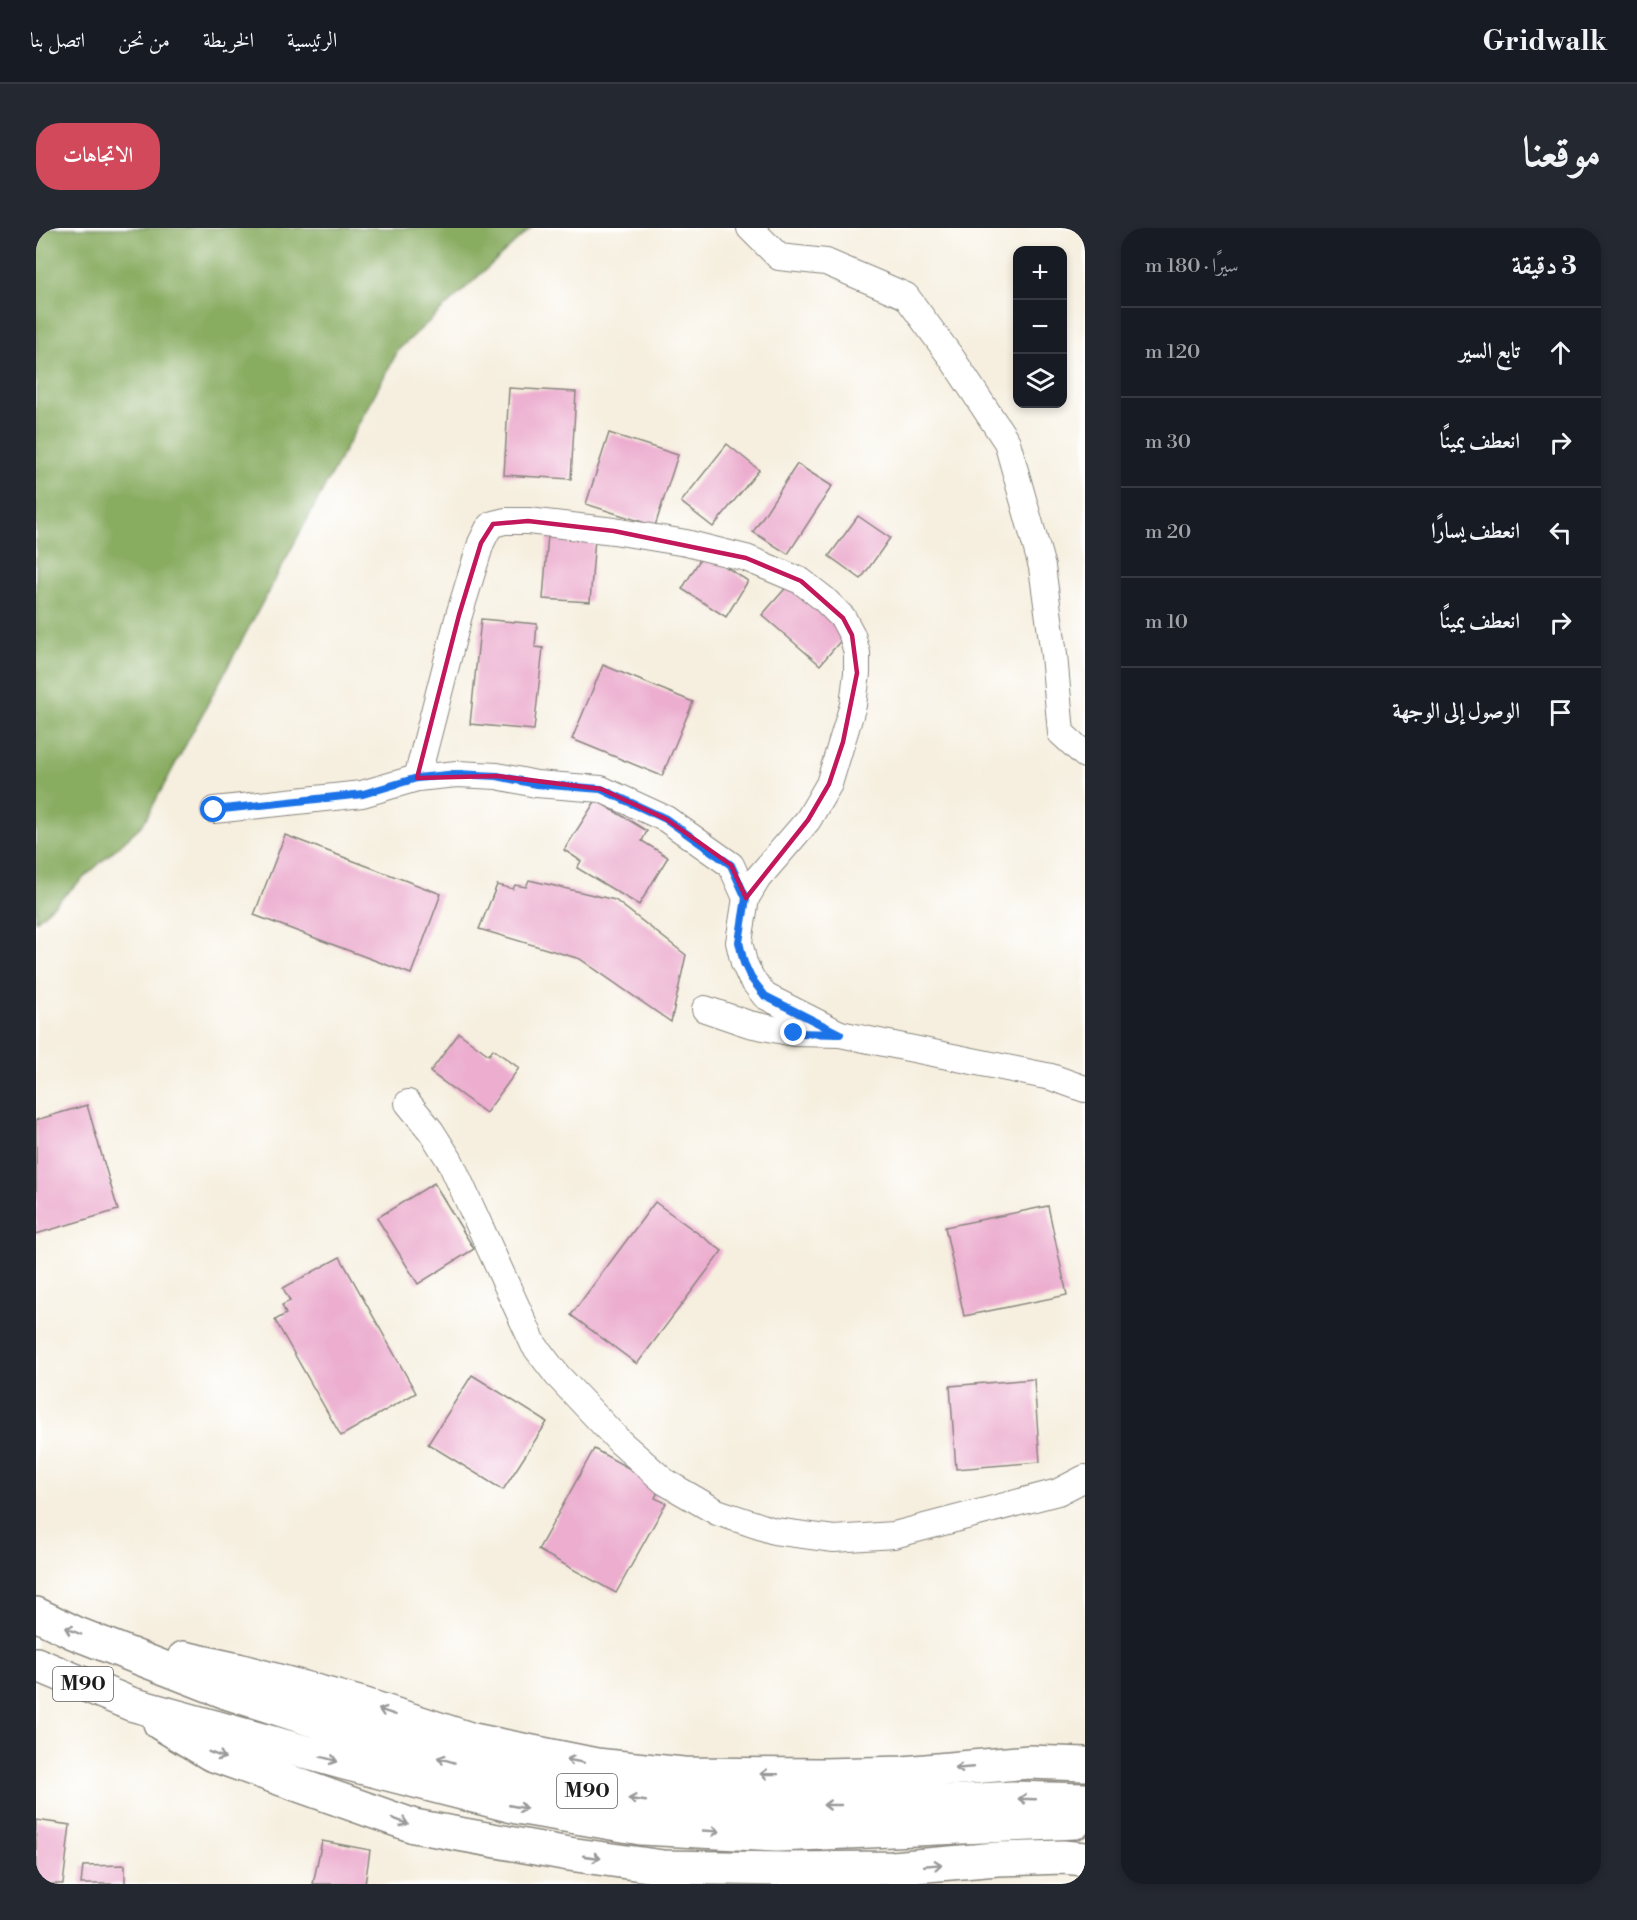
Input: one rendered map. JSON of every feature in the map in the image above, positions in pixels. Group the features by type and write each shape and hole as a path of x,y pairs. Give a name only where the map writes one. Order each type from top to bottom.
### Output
{"highway":[{"name":"M90","path":"36,1614 75,1633 226,1692 381,1742 516,1779 634,1800 714,1806 899,1805 1013,1798 1085,1800"},
{"path":"111,1646 166,1654 238,1670 362,1704 473,1740 596,1765 683,1774 823,1775 903,1773 1029,1762 1085,1764"},
{"name":"M90","path":"36,1664 131,1704 356,1766 517,1807 641,1828 777,1835 881,1832 1042,1822 1085,1822"},
{"path":"131,1704 185,1740 211,1754 414,1826 568,1854 663,1867 784,1869 892,1868 997,1859 1085,1858"}],"street":[{"path":"750,228 779,257 826,262 906,296 951,357 1007,441 1042,567 1054,655 1061,733 1085,755"},
{"path":"417,778 459,615 482,543 488,528 493,524 505,520 528,520 655,537 746,558 801,581 843,618 852,635 857,653 853,705 829,784 808,820 758,878 746,898 739,942 744,963 751,978 765,996 840,1034"},
{"path":"214,810 363,794 417,778 457,774 487,775 536,784 601,789 666,819 731,865 746,898"},
{"path":"705,1009 749,1024 794,1033 840,1034 1051,1077 1085,1089"},
{"path":"408,1103 431,1131 450,1161 534,1345 556,1375 620,1442 665,1482 717,1512 774,1531 834,1539 894,1535 1058,1492 1085,1478"}],"highlighted area":[{"path":"528,521 614,531 746,558 801,581 843,618 852,635 857,673 843,742 829,784 808,820 746,898 731,865 666,819 601,789 497,776 417,778 459,615 481,543 493,524"}],"green space":[{"path":"36,228 531,228 399,349 143,824 36,921"}],"building":[{"path":"509,388 576,392 571,479 504,475"},
{"path":"609,433 678,455 655,526 586,504"},
{"path":"727,444 759,470 713,527 681,502"},
{"path":"797,464 832,486 788,554 753,532"},
{"path":"858,516 890,538 861,579 829,556"},
{"path":"548,534 595,538 590,602 543,599"},
{"path":"704,553 748,581 726,617 682,589"},
{"path":"790,583 848,632 820,665 762,615"},
{"path":"481,619 537,624 535,647 543,648 534,730 470,724"},
{"path":"603,665 693,702 662,776 572,739"},
{"path":"596,800 647,831 642,841 668,857 639,905 577,868 581,861 564,850"},
{"path":"285,835 441,894 411,974 254,915"},
{"path":"529,880 615,900 686,955 671,1022 580,959 479,929 497,885 513,889 515,885 526,887"},
{"path":"459,1033 489,1055 493,1049 519,1068 486,1113 430,1072"},
{"path":"87,1105 118,1210 36,1234 36,1120"},
{"path":"434,1183 474,1249 418,1284 377,1218"},
{"path":"655,1202 722,1251 637,1364 571,1315"},
{"path":"1048,1206 1067,1295 964,1316 945,1227"},
{"path":"340,1257 416,1393 341,1436 275,1320 286,1314 282,1305 290,1301 283,1288"},
{"path":"472,1375 547,1422 503,1490 428,1444"},
{"path":"1034,1379 1040,1462 956,1469 950,1386"},
{"path":"594,1449 661,1486 655,1498 666,1503 616,1593 538,1550"},
{"path":"36,1820 70,1825 63,1884 36,1884"},
{"path":"322,1841 370,1850 365,1884 313,1884"},
{"path":"125,1865 125,1884 81,1884 83,1866"}],"route":[{"path":"214,810 363,794 417,778 457,774 497,776 536,784 601,789 666,819 731,865 746,898 739,942 744,963 751,978 765,996 840,1034 794,1033"}]}
